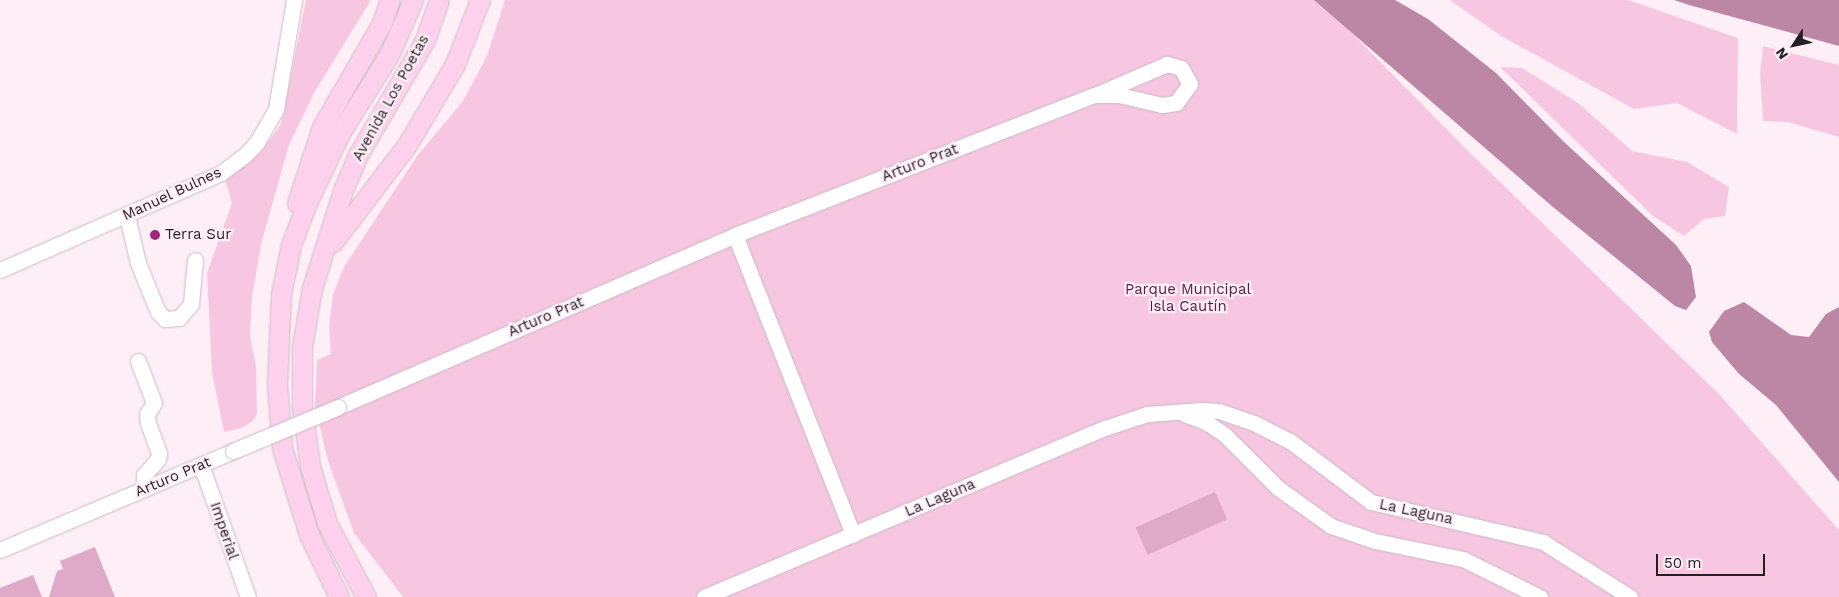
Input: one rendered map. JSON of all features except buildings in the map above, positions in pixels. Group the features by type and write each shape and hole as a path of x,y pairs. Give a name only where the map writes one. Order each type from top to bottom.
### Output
{"main road":[{"path":"286,265 293,220 307,168 322,126 382,23 390,0"},
{"name":"Avenida Los Poetas","path":"339,597 306,528 282,448 277,353 286,265 298,224 327,159 389,55 414,0"},
{"name":"Avenida Los Poetas","path":"366,597 327,523 305,437 302,347 320,259 358,155 425,40 439,0"},
{"path":"320,259 407,145 455,64 480,0"}],"street":[{"name":"Manuel Bulnes","path":"0,270 127,216 221,172 257,142 276,109 294,0"},
{"name":"Arturo Prat","path":"0,550 338,407 735,235 1167,64 1181,68 1190,84 1176,103 1162,105 1119,95 1095,94"},
{"path":"127,216 138,263 158,312 165,319 179,318 191,304 195,260"},
{"path":"735,235 853,535"},
{"path":"138,361 154,403 147,414 148,424 159,453 158,459 144,475 144,489"},
{"name":"La Laguna","path":"1180,412 1206,422 1225,435 1278,488 1331,526 1375,541 1464,559 1540,597"},
{"name":"La Laguna","path":"704,597 1105,428 1146,414 1180,412 1219,412 1256,424 1290,441 1371,502 1543,542 1630,597"},
{"name":"Imperial","path":"201,465 248,597"}],"green space":[{"path":"306,0 371,0 314,93 289,145 261,244 252,297 250,337 256,366 257,414 253,421 241,428 224,432 212,372 207,273 232,203 225,179 260,153 281,124"},
{"name":"Parque Municipal Isla Cautín","path":"505,0 1319,0 1470,153 1719,394 1839,530 1839,597 403,597 354,533 328,461 315,407 317,360 331,354 329,327 333,294 344,267 417,156 463,101 487,56"},
{"path":"1450,0 1628,0 1738,38 1737,134 1677,103 1634,109 1501,36"},
{"path":"1763,46 1839,65 1839,137 1788,122 1763,121 1760,74"},
{"path":"1500,67 1522,68 1578,103 1632,151 1687,162 1729,187 1725,216 1704,219 1684,236 1653,216"}],"shaded area":[{"path":"1314,0 1395,0 1428,19 1496,73 1563,141 1676,245 1691,266 1696,297 1686,310 1675,306 1553,207"},
{"path":"1674,0 1839,0 1839,46 1689,5"},
{"path":"1744,302 1791,335 1809,337 1826,314 1839,307 1839,482 1776,405 1739,374 1712,342 1709,332 1724,311"}],"place":[{"name":"Terra Sur","path":"155,235"}]}
